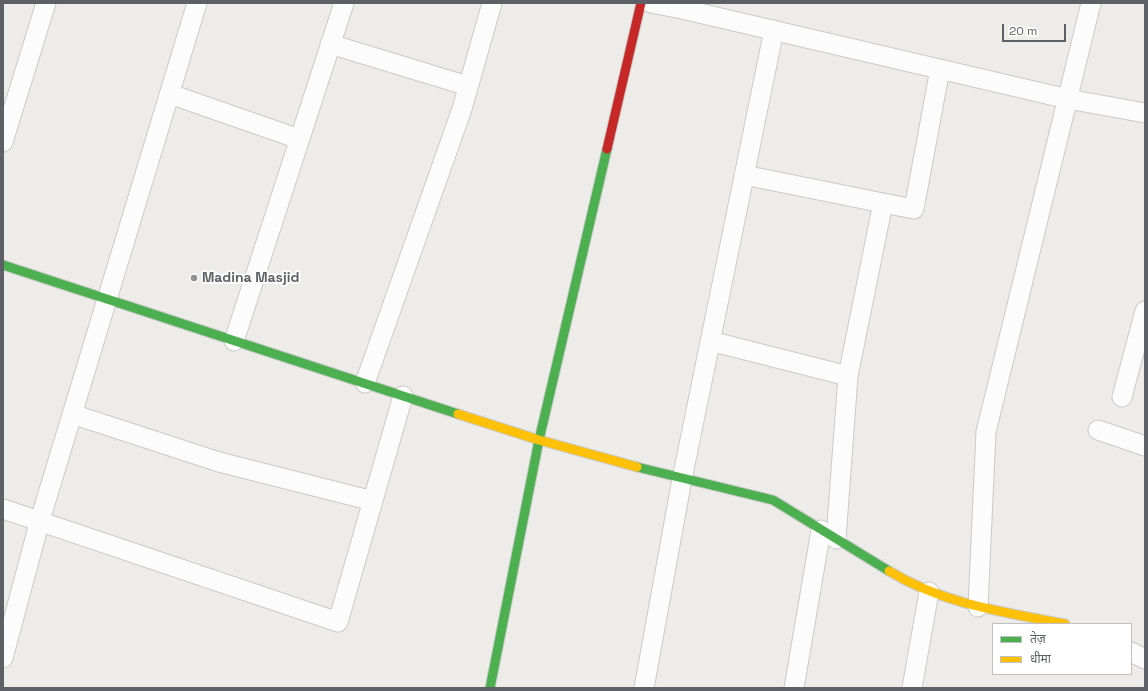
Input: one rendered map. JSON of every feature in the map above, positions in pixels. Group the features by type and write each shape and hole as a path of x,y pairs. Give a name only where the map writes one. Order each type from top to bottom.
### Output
{"street":[{"path":"3,142 46,3"},
{"path":"3,658 40,520 170,94 196,3"},
{"path":"234,341 344,3"},
{"path":"365,383 412,254 468,86 492,3"},
{"path":"490,688 539,440 641,3"},
{"path":"978,606 986,432 1091,3"},
{"path":"662,4 1068,99 1145,113"},
{"path":"644,688 682,479 774,30"},
{"path":"330,44 468,86"},
{"path":"744,175 914,209 940,69"},
{"path":"170,94 299,139"},
{"path":"794,688 828,534 848,376 883,203"},
{"path":"3,265 539,440 682,479 773,500 905,581 929,592 961,603 1060,623"},
{"path":"1122,397 1145,311"},
{"path":"710,341 848,376"},
{"path":"3,509 40,520 338,622 403,396"},
{"path":"72,414 220,462 373,501"},
{"path":"1098,430 1145,446"},
{"path":"912,688 929,592"},
{"path":"1132,652 1145,659"}],"traffic: fast":[{"path":"490,688 539,440 607,149"},
{"path":"3,265 458,414"},
{"path":"637,467 773,500 889,571"}],"traffic: slow":[{"path":"458,414 539,440 637,467"},
{"path":"889,571 931,592 952,599 997,611 1060,623"}],"traffic: jam":[{"path":"607,149 641,3"}],"place":[{"name":"Madina Masjid","path":"194,278"}]}
